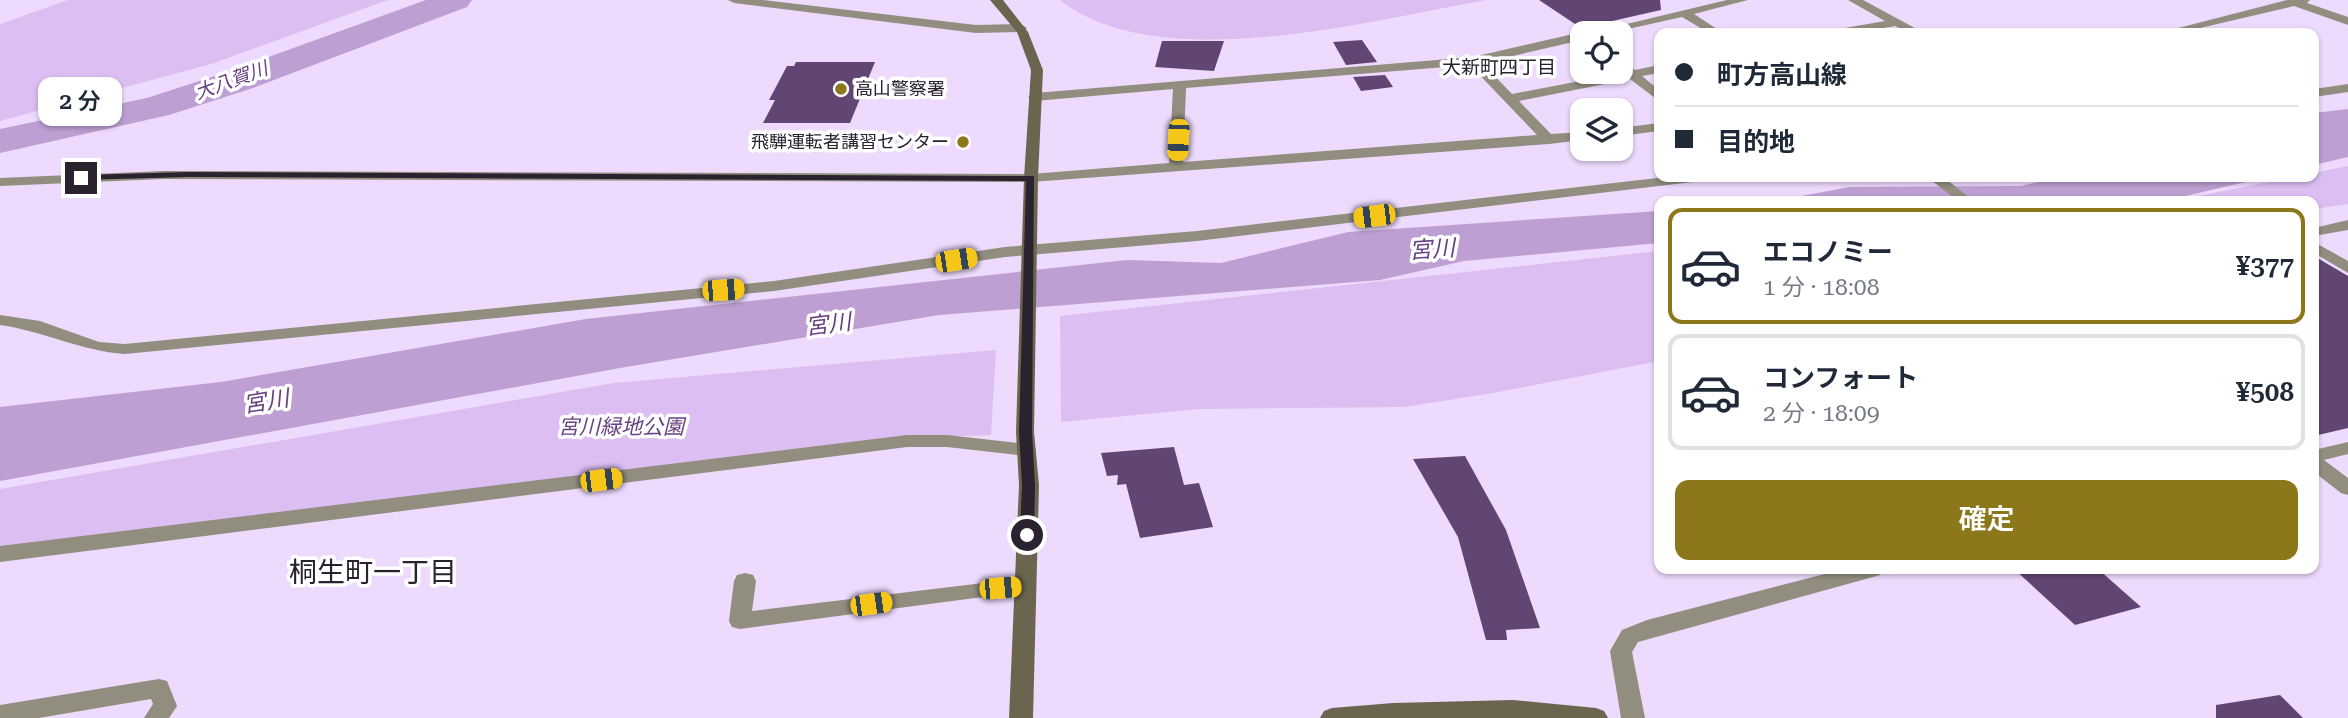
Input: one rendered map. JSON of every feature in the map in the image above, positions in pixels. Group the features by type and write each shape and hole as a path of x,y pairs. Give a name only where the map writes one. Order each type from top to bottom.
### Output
{"main road":[{"path":"996,0 1021,28 1034,55 1037,70 1031,178 1026,441 1029,485 1021,718"},
{"path":"1332,718 1393,713 1513,710 1596,718"}],"street":[{"path":"734,0 976,29 1021,28"},
{"path":"1633,24 1742,0"},
{"path":"1854,0 1908,28"},
{"path":"2185,28 2296,1 2348,21"},
{"path":"1684,13 1709,28"},
{"path":"1865,28 1897,22"},
{"path":"1035,97 1473,61 1570,39"},
{"path":"1473,61 1549,140"},
{"path":"1633,74 1654,70"},
{"path":"1633,74 1654,93"},
{"path":"1509,99 1583,84"},
{"path":"1177,167 1180,86"},
{"path":"2319,92 2348,88"},
{"path":"1633,130 1654,128"},
{"path":"0,182 163,175 1031,178 1570,137"},
{"path":"0,320 34,325 97,347 125,349 774,286 1031,253 1658,182"},
{"path":"1941,182 1960,196"},
{"path":"2319,231 2348,225"},
{"path":"2319,250 2348,268"},
{"path":"0,554 352,513 907,441 1026,441"},
{"path":"2319,455 2348,447"},
{"path":"2319,466 2348,488"},
{"path":"1633,718 1621,651 1630,636 1647,629 1854,574"},
{"path":"745,581 740,621 975,590 1025,586"},
{"path":"0,715 159,688 165,706 156,718"}],"green space":[{"path":"68,0 388,0 211,64 0,121 0,24"},
{"path":"1060,0 1486,0 1327,29 1267,37 1208,40 1152,36 1102,23"},
{"path":"2348,166 2348,204 2319,208 2319,196 2198,196 2269,182 2319,182 2319,172"},
{"path":"1654,252 1654,362 1404,407 1199,409 1061,422 1060,316"},
{"name":"宮川緑地公園","path":"996,350 991,435 877,439 0,547 0,489 614,383"}],"water":[{"path":"2348,109 2348,157 2319,164 2319,112"},
{"path":"2039,182 2246,182 2185,196 1802,196 1849,187 2021,186"},
{"name":"宮川","path":"1654,211 1654,243 1464,261 1380,280 939,315 620,368 0,481 0,407 221,382 586,319 1127,260 1221,263 1348,232"}],"building":[{"path":"1539,0 1660,0 1661,10 1612,21 1570,21"},
{"path":"1362,40 1377,62 1346,65 1333,42"},
{"path":"1162,41 1224,41 1214,71 1155,67"},
{"path":"796,62 875,62 850,123 763,123 775,100 769,100 787,66 794,66"},
{"path":"1385,75 1393,87 1361,91 1353,77"},
{"path":"2319,259 2348,276 2348,428 2319,435"},
{"path":"1174,447 1184,485 1199,483 1213,527 1140,538 1126,484 1117,485 1118,475 1107,476 1101,453"},
{"path":"1465,456 1506,530 1540,628 1506,630 1507,640 1486,640 1458,537 1413,459"},
{"path":"2019,574 2104,574 2141,607 2075,625"},
{"path":"2280,695 2303,718 2216,718 2216,705"}],"waterway":[{"name":"大八賀川","path":"0,141 156,107 240,80 456,0"}],"place":[{"name":"高山警察署","path":"841,89"},
{"name":"飛騨運転者講習センター","path":"963,142"}],"district":[{"name":"大新町四丁目","path":"1499,67"},
{"name":"桐生町一丁目","path":"373,572"}],"route":[{"path":"81,178 188,175 1031,178 1026,432 1029,485 1027,535"}]}
